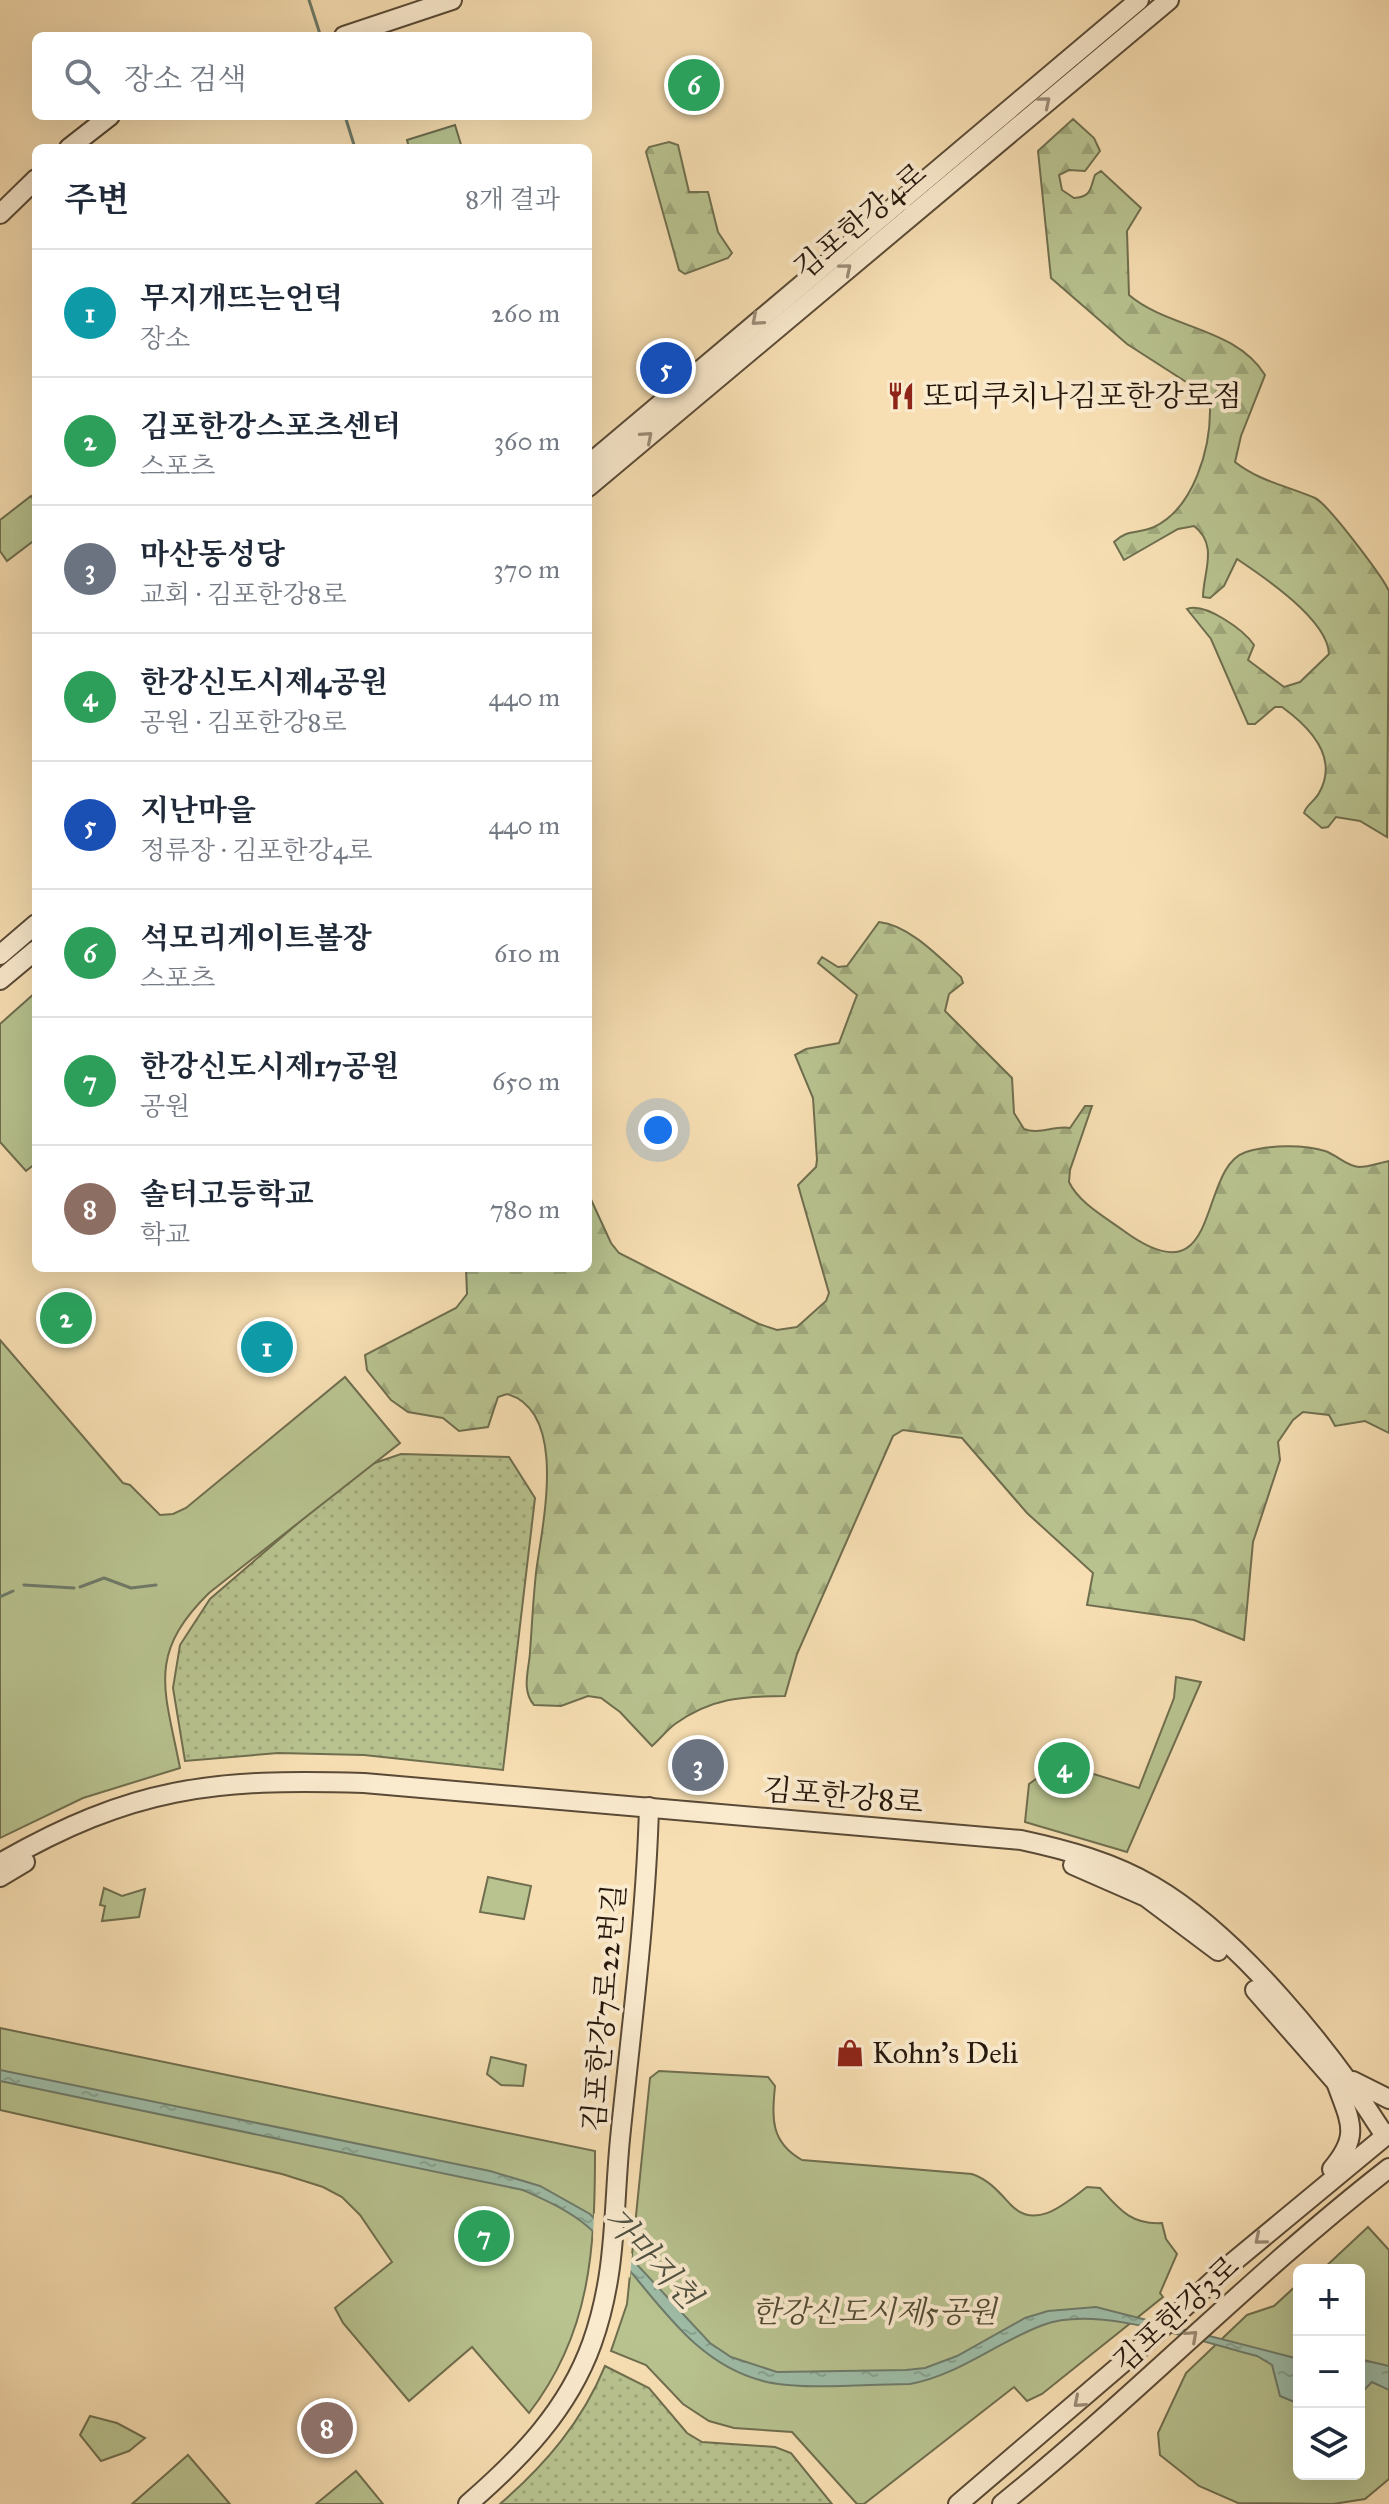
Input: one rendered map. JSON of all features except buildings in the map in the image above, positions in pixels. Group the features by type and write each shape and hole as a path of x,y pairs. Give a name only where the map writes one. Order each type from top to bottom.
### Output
{"street":[{"path":"356,32 452,0"},
{"name":"김포한강4로","path":"592,462 1139,0"},
{"name":"김포한강4로","path":"592,484 1169,0"},
{"path":"74,144 105,120"},
{"path":"0,214 32,183"},
{"path":"0,955 32,927"},
{"path":"0,980 32,953"},
{"name":"김포한강8로","path":"0,1863 99,1813 149,1797 221,1783 364,1783 1021,1851 1090,1870 1146,1897 1200,1935 1232,1964 1344,2082 1388,2136"},
{"name":"김포한강8로","path":"0,1877 48,1849 113,1820 192,1798 227,1794 301,1791 369,1793 649,1812"},
{"name":"김포한강7로22번길","path":"468,2504 510,2469 555,2415 592,2344 609,2286 649,1812"},
{"path":"1303,2203 1350,2144 1344,2082 1389,2099"},
{"name":"김포한강3로","path":"958,2504 1303,2203 1388,2136"},
{"name":"김포한강3로","path":"1002,2504 1056,2461 1309,2231 1389,2168"}],"green space":[{"path":"1073,119 1094,138 1100,151 1085,171 1069,170 1059,175 1062,190 1074,198 1084,196 1095,175 1101,171 1141,208 1127,231 1129,295 1163,315 1237,347 1265,375 1241,436 1235,462 1254,474 1322,503 1354,541 1389,591 1387,837 1360,821 1336,817 1328,827 1322,828 1304,813 1324,780 1326,768 1319,745 1303,724 1282,707 1275,707 1255,724 1248,724 1211,639 1187,609 1213,613 1242,632 1254,645 1248,660 1284,687 1300,682 1329,654 1326,641 1307,614 1278,588 1237,559 1224,586 1210,598 1203,597 1208,550 1202,534 1194,526 1178,529 1124,560 1114,542 1128,533 1154,527 1180,506 1190,491 1203,458 1210,406 1197,389 1127,344 1051,278 1038,151"},
{"path":"455,125 461,144 408,144 407,140"},
{"path":"669,142 678,145 689,192 708,192 718,232 732,253 728,258 685,274 679,270 646,152 649,147"},
{"path":"31,496 32,542 7,561 0,551 0,520"},
{"path":"879,922 912,935 961,977 963,983 949,994 945,1011 1012,1078 1014,1113 1024,1129 1070,1128 1085,1106 1092,1106 1070,1170 1069,1182 1079,1197 1093,1209 1156,1249 1178,1252 1193,1242 1204,1225 1220,1181 1231,1163 1246,1152 1296,1146 1325,1151 1359,1167 1389,1161 1389,1433 1365,1421 1335,1426 1329,1415 1303,1412 1293,1420 1278,1442 1280,1460 1253,1542 1244,1640 1194,1620 1087,1605 1093,1573 1027,1513 962,1438 903,1430 893,1436 797,1654 785,1696 728,1700 701,1709 675,1724 652,1746 620,1712 601,1698 588,1696 561,1706 534,1705 530,1699 527,1680 547,1474 539,1424 527,1405 507,1394 498,1397 488,1427 459,1431 443,1418 408,1412 391,1400 367,1370 365,1355 456,1308 467,1294 466,1272 592,1272 592,1202 611,1243 619,1253 759,1324 777,1330 797,1327 826,1301 829,1293 798,1185 816,1167 817,1160 813,1098 795,1055 806,1049 839,1043 857,995 818,963 822,957 838,967 847,966"},
{"path":"32,996 32,1166 26,1171 0,1142 0,1024"},
{"path":"0,1340 123,1483 130,1485 160,1515 173,1514 186,1508 345,1377 400,1443 209,1593 189,1615 168,1655 165,1674 169,1716 180,1768 83,1798 0,1838"},
{"path":"401,1454 509,1457 535,1498 503,1770 364,1755 278,1753 185,1761 173,1688 180,1645 210,1599 363,1467"},
{"path":"1176,1677 1201,1682 1127,1852 1025,1822 1029,1784 1058,1763 1139,1788 1174,1698"},
{"path":"488,1877 531,1886 524,1919 480,1912"},
{"path":"104,1888 122,1896 145,1889 139,1917 102,1921 105,1906 100,1905"},
{"path":"0,2028 595,2151 593,2222 585,2288 577,2321 550,2383 529,2413 472,2347 409,2401 343,2323 335,2308 392,2262 360,2215 342,2197 323,2187 282,2174 0,2110"},
{"path":"491,2057 526,2065 523,2086 501,2085 487,2074"},
{"name":"한강신도시제5공원","path":"659,2071 768,2077 775,2086 775,2128 784,2145 802,2160 972,2174 988,2183 1011,2205 1030,2215 1050,2212 1087,2187 1100,2188 1126,2214 1142,2221 1162,2223 1166,2239 1177,2254 1160,2293 1163,2297 1042,2394 1027,2401 1014,2387 864,2504 857,2504 792,2432 734,2428 709,2421 683,2404 646,2365 611,2351 627,2304 650,2078"},
{"path":"1368,2227 1389,2250 1389,2479 1365,2499 1333,2504 1238,2503 1199,2486 1160,2455 1158,2433 1186,2373 1247,2315 1274,2306 1293,2289 1293,2480 1365,2480 1365,2264 1328,2264"},
{"path":"605,2366 649,2388 687,2433 702,2442 775,2447 791,2453 832,2504 500,2504 532,2474 574,2424"},
{"path":"90,2416 117,2423 145,2438 129,2451 101,2461 80,2435"},
{"path":"188,2455 230,2504 132,2504"},
{"path":"356,2471 383,2504 316,2504"}],"water":[{"path":"0,2070 490,2171 540,2186 590,2214 710,2343 731,2357 777,2372 925,2368 957,2356 1025,2318 1048,2311 1096,2307 1293,2357 1293,2401 1280,2396 1272,2365 1257,2356 1149,2327 1092,2319 1043,2325 961,2366 910,2384 815,2386 763,2381 734,2370 709,2355 667,2315 587,2226 564,2210 523,2190 0,2081"},
{"path":"1365,2360 1389,2366 1389,2390 1372,2382 1365,2389"}],"pier":[{"path":"594,2213 632,2254 630,2278 593,2238"}],"waterway":[{"path":"309,0 319,32"},
{"path":"346,120 354,144"},
{"path":"80,1587 104,1578 131,1588 156,1585"},
{"path":"24,1585 74,1588"},
{"path":"0,1597 13,1591"}],"place":[{"name":"석모리게이트볼장","path":"694,85"},
{"name":"지난마을","path":"666,368"},
{"name":"또띠쿠치나김포한강로점","path":"901,396"},
{"name":"김포한강스포츠센터","path":"66,1318"},
{"name":"무지개뜨는언덕","path":"267,1347"},
{"name":"마산동성당","path":"698,1765"},
{"name":"한강신도시제4공원","path":"1064,1768"},
{"name":"Kohn’s Deli","path":"850,2053"},
{"name":"한강신도시제17공원","path":"484,2236"},
{"name":"솔터고등학교","path":"327,2428"}],"water label":[{"name":"가마지천","path":"652,2258"}]}
